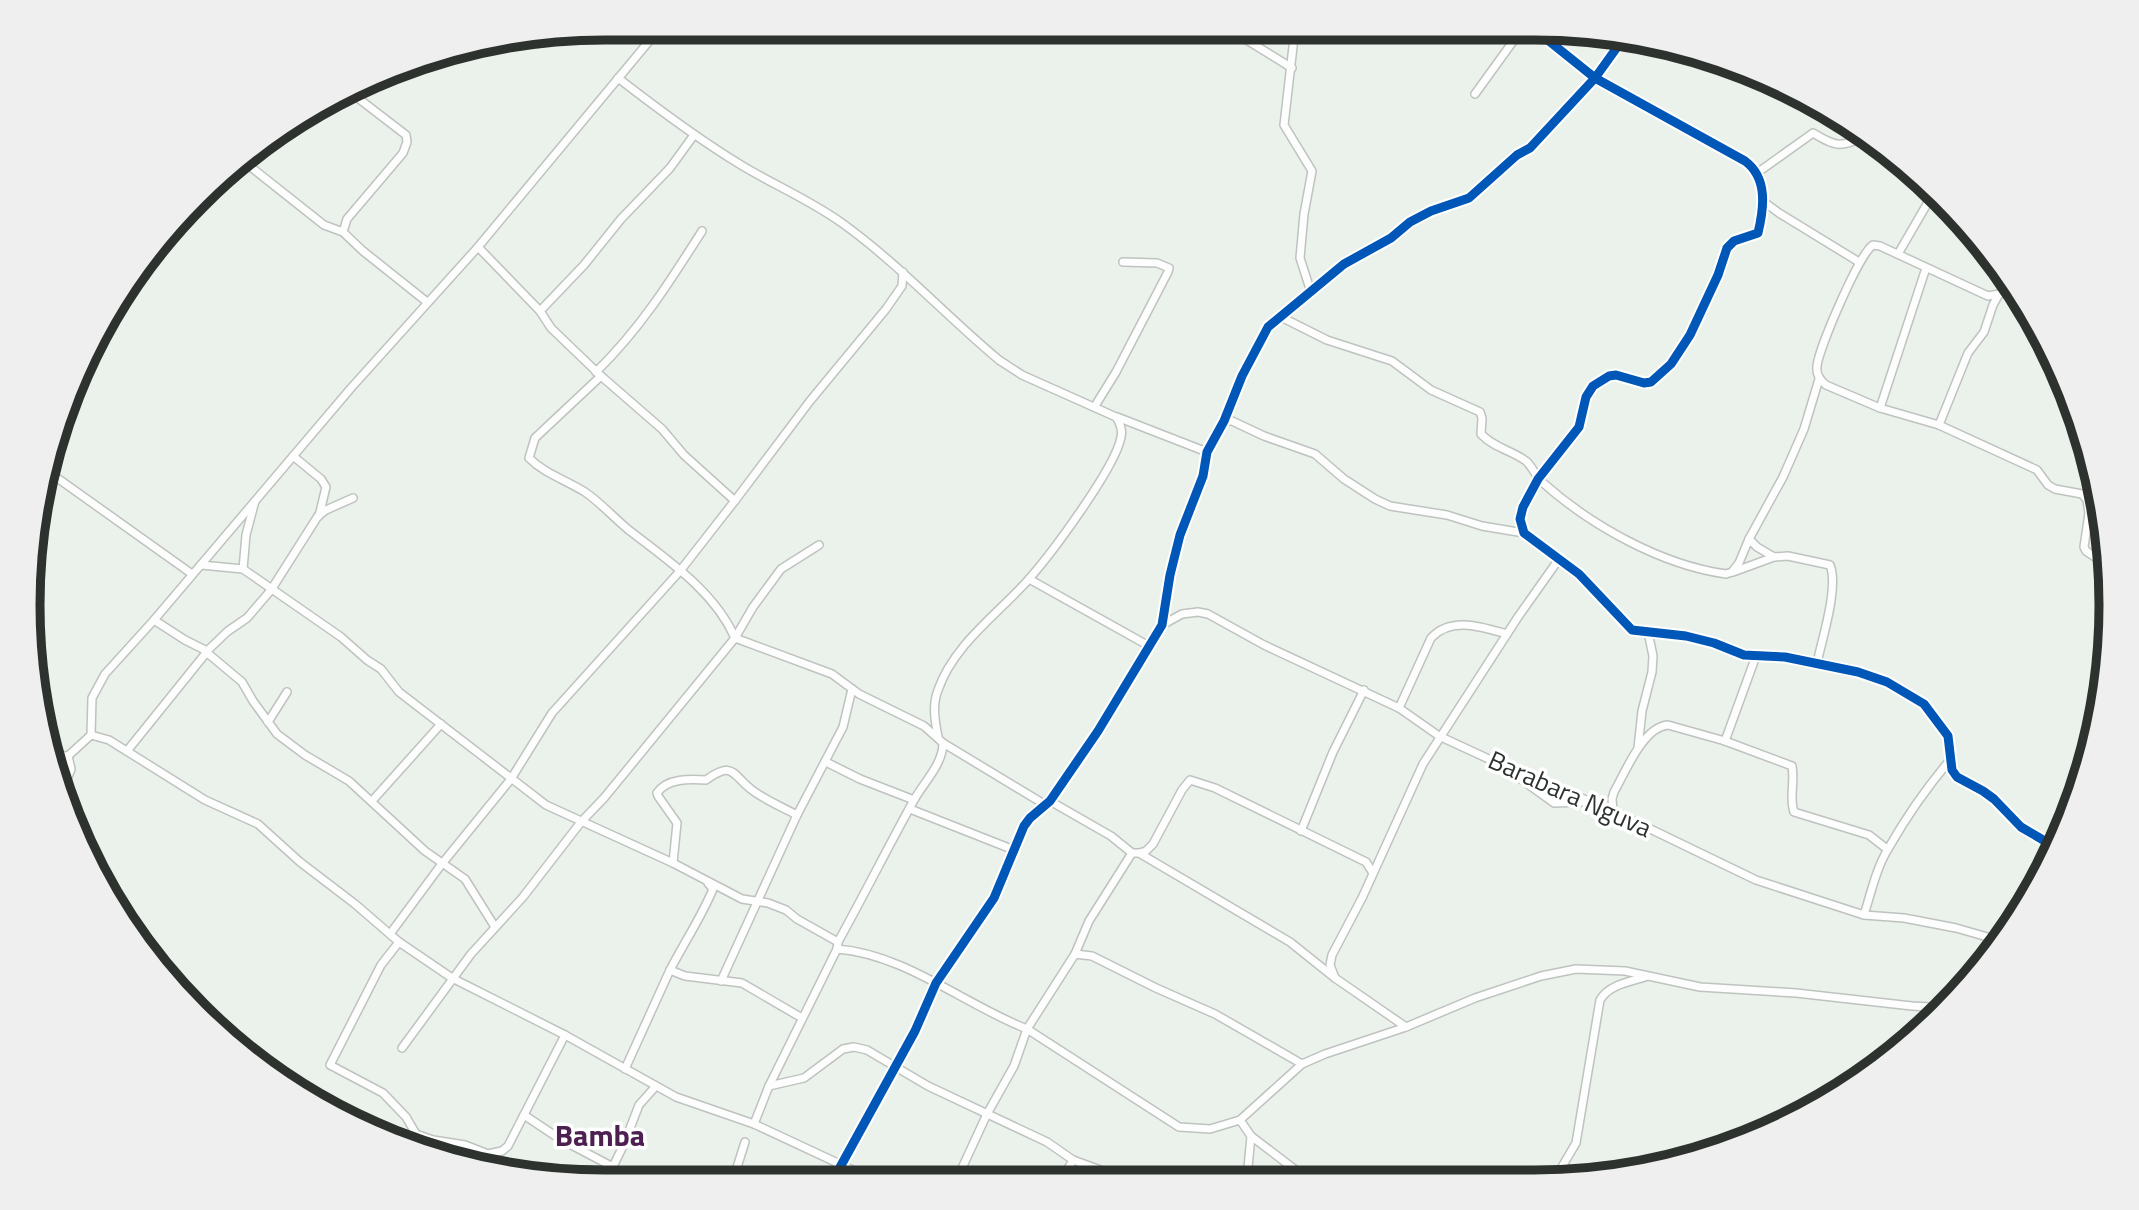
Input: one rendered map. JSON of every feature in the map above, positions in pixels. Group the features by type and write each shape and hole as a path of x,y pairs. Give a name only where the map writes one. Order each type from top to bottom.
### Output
{"street":[{"path":"60,755 68,756 91,735 92,698 106,674 427,302 478,247 650,40"},
{"path":"1247,40 1292,68"},
{"path":"1295,40 1283,114 1284,125 1312,171 1300,257 1311,292"},
{"path":"1475,94 1513,40"},
{"path":"1524,533 1520,519 1523,507 1538,479 1579,427 1586,397 1593,386 1609,376 1616,375 1644,383 1651,382 1671,364 1690,335 1718,275 1727,248 1734,241 1758,233 1764,202 1757,173 1745,161 1595,78 1548,40"},
{"path":"838,1170 895,1068 936,984 994,898 1024,826 1047,803 1098,731 1161,625 1177,548 1203,476 1207,452 1268,327 1344,264 1391,237 1410,222 1431,211 1469,198 1517,155 1530,148 1595,78 1618,47"},
{"path":"618,78 694,135 743,166 801,196 876,248 999,360 1022,375 1116,417 1207,452"},
{"path":"344,232 347,219 403,153 407,142 407,135 357,97"},
{"path":"1757,173 1813,133 1830,143 1840,145 1856,141"},
{"path":"540,311 670,168 694,135"},
{"path":"250,166 324,225 344,232 427,302"},
{"path":"1898,254 1928,201"},
{"path":"1764,202 1779,214 1859,262"},
{"path":"702,231 653,309 598,374 535,438 529,458 551,475 598,501 680,571 727,619 735,638 832,674 852,689 923,726 941,740 1047,803 1111,836 1290,942 1335,978 1406,1027"},
{"path":"2004,291 1988,296 1873,245 1859,262 1820,352 1816,370 1819,379 1826,385 1880,408 1939,425 2037,470 2048,485 2055,489 2082,495 2087,500 2089,513 2084,547 2097,557"},
{"path":"478,247 540,311 551,328 598,374 662,429 684,456 735,501"},
{"path":"1094,406 1116,372 1169,268 1157,263 1123,262"},
{"path":"1880,408 1926,268"},
{"path":"902,286 903,272"},
{"path":"390,934 441,864 510,779 552,713 680,571 810,401 902,286 911,280"},
{"path":"1939,425 1968,353 1984,332 1999,294"},
{"path":"1281,317 1327,340 1392,361 1431,390 1480,412 1481,433 1489,442 1524,460 1534,469 1538,479 1573,508 1666,559 1726,574 1774,557 1798,557 1830,565 1831,591 1818,663"},
{"path":"1732,572 1783,477 1804,429 1819,379"},
{"path":"754,1124 769,1086 838,946 914,800 940,758 941,740 934,711 943,678 965,644 1029,579 1108,469 1121,437 1121,426 1116,417"},
{"path":"1224,421 1232,421 1264,436 1315,454 1354,486 1390,506 1447,515 1482,526 1524,533 1578,575 1632,630 1686,636 1744,655 1785,657 1818,663 1887,682 1924,704 1948,736 1952,770 1957,777 1983,791 2021,827 2047,842"},
{"path":"127,751 205,652 247,618 271,590 318,516 326,487 321,479 293,456"},
{"path":"55,476 192,574"},
{"path":"318,516 353,498"},
{"path":"243,569 246,535 256,499"},
{"path":"1749,539 1774,557"},
{"path":"402,1048 452,978 523,897 581,822 604,798 735,638 753,607 781,569 819,545"},
{"path":"1335,978 1330,965 1332,956 1423,765 1439,736 1559,559"},
{"path":"201,565 243,569 341,637 381,669 399,692 546,805 673,863 741,899 756,900 786,910 838,946 878,957 1027,1029 1179,1127 1210,1129 1240,1120 1302,1064 1545,974 1597,968 1625,971 1700,987 1797,993 1912,1006 1932,1005"},
{"path":"1029,579 1149,646"},
{"name":"Barabara Nguva","path":"1161,625 1182,614 1208,614 1264,645 1399,708 1439,736 1613,811 1756,880 1864,915 1904,918 1990,938"},
{"path":"154,620 205,652 242,682 268,722 290,745 349,781 441,864 465,879 495,928"},
{"path":"1399,708 1436,632 1446,627 1473,624 1507,634"},
{"path":"1638,750 1642,711 1653,664 1648,632"},
{"path":"1726,741 1756,656"},
{"path":"721,981 796,816 843,727 852,689"},
{"path":"1301,831 1333,751 1364,690"},
{"path":"268,722 287,691"},
{"path":"372,802 441,724"},
{"path":"1613,811 1614,792 1638,750 1651,731 1668,725 1726,741 1792,766 1794,812 1869,835 1887,849"},
{"path":"91,735 108,740 205,800 258,824 300,862 399,942 452,978 565,1035 676,1097 754,1124 853,1170"},
{"path":"68,756 71,769 68,779"},
{"path":"1864,915 1887,849 1929,785 1950,760"},
{"path":"826,762 860,779 914,800"},
{"path":"1506,767 1545,799 1554,803 1590,802"},
{"path":"673,863 677,823 658,796 657,793 663,785 692,779 706,780 719,771 729,771 736,773 752,790 796,816"},
{"path":"961,1170 987,1114 1014,1066 1027,1029 1075,954 1089,921 1136,853 1153,844 1190,780 1215,788 1366,862 1379,861"},
{"path":"910,809 1014,850"},
{"path":"1366,862 1373,873"},
{"path":"625,1069 670,970 709,902 713,889 706,879"},
{"path":"399,942 381,965 330,1065 383,1093 406,1117 416,1134 433,1140 465,1145 488,1154 492,1158"},
{"path":"1075,954 1092,956 1215,1014 1302,1064"},
{"path":"670,970 685,976 742,983 802,1018"},
{"path":"1561,1169 1576,1143 1600,1000 1605,991 1646,977"},
{"path":"488,1154 502,1151 508,1146 565,1035"},
{"path":"769,1086 804,1078 843,1049 855,1047 867,1050 882,1057 895,1068 1047,1142 1073,1160 1100,1170"},
{"path":"612,1170 639,1105 656,1086"},
{"path":"524,1115 560,1139 613,1167"},
{"path":"1240,1120 1251,1136 1296,1170"},
{"path":"1248,1170 1251,1136"},
{"path":"736,1170 745,1142"},
{"path":"1067,1170 1073,1160"}],"cycle path":[{"path":"1548,40 1595,78 1745,161 1758,176 1763,204 1758,233 1734,241 1727,248 1718,275 1690,335 1671,364 1651,382 1644,383 1616,375 1609,376 1593,386 1586,397 1579,427 1538,479 1523,507 1520,519 1524,533 1579,574 1632,630 1686,636 1744,655 1785,657 1858,672 1887,682 1924,704 1948,736 1952,770 1957,777 1983,791 2021,827 2047,842"},
{"path":"839,1170 915,1031 936,983 994,898 1024,826 1050,801 1098,731 1162,625 1180,535 1203,476 1207,452 1268,327 1344,264 1391,238 1410,222 1431,211 1469,198 1517,155 1530,148 1595,78 1618,47"}],"district":[{"name":"Bamba","path":"600,1136"}]}
